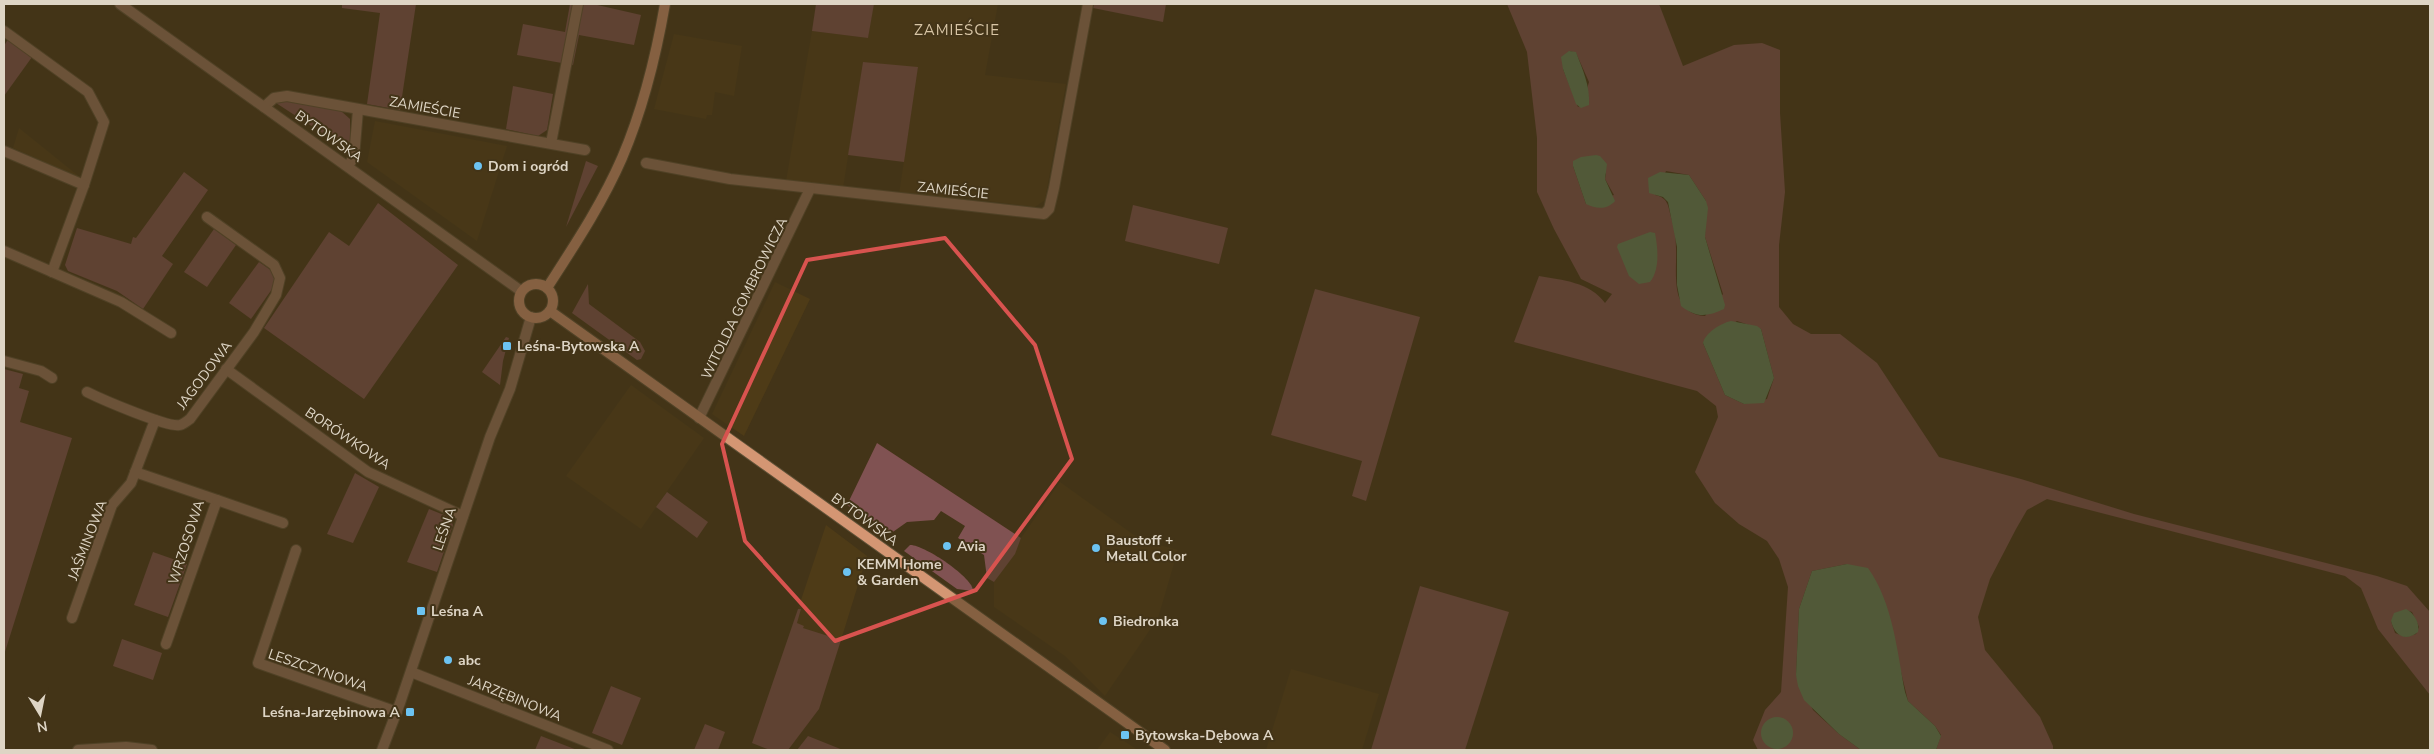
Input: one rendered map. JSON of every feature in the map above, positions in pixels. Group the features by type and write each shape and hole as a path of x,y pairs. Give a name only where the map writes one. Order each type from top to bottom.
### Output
{"main road":[{"path":"547,288 592,218 622,158 651,72 665,4"},
{"path":"534,284 547,288 553,299 550,311 540,318 531,317 524,313 518,299 521,291 534,284"},
{"name":"BYTOWSKA","path":"550,311 1165,750"}],"street":[{"name":"BYTOWSKA","path":"120,4 521,291"},
{"path":"551,143 578,4"},
{"name":"ZAMIEŚCIE","path":"646,163 730,179 1044,214 1049,209 1054,188 1088,4"},
{"path":"4,31 88,92 102,115 104,122 84,185 52,272"},
{"name":"ZAMIEŚCIE","path":"264,107 274,98 287,96 585,150"},
{"path":"348,166 354,157 358,110"},
{"path":"4,151 84,185"},
{"name":"WITOLDA GOMBROWICZA","path":"699,418 810,189"},
{"name":"JAGODOWA","path":"87,392 155,420 170,425 181,425 190,419 254,332 276,295 280,278 274,265 207,217"},
{"path":"4,251 121,302 171,333"},
{"name":"LEŚNA","path":"382,750 411,672 490,437 512,383 531,317"},
{"path":"4,361 41,371 52,378"},
{"name":"BORÓWKOWA","path":"226,369 368,472 464,516"},
{"name":"JAŚMINOWA","path":"72,618 112,505 130,483 155,420"},
{"name":"WRZOSOWA","path":"135,472 217,500 166,644"},
{"path":"217,500 283,523"},
{"name":"LESZCZYNOWA","path":"296,550 258,663 397,712"},
{"name":"JARZĘBINOWA","path":"411,672 608,750"},
{"path":"78,750 126,747 152,750"}],"highlighted area":[{"path":"945,238 1035,345 1072,459 976,590 835,641 745,541 722,444 807,260"}],"shaded area":[{"path":"342,4 416,4 400,110 367,104 380,13 342,8"},
{"path":"570,4 593,4 641,15 634,45 579,35 573,65 517,55 523,24 565,32"},
{"path":"816,4 874,4 868,38 812,31"},
{"path":"874,4 998,4 985,75 1066,84 1045,200 1035,207 964,198 963,202 899,194 918,68 863,62 843,188 786,181 812,31 868,38"},
{"path":"1094,4 1166,4 1163,22 1093,8"},
{"path":"1507,4 1659,4 1683,66 1734,45 1762,43 1780,50 1780,113 1785,192 1779,245 1779,307 1793,324 1811,334 1840,334 1877,363 1939,457 2021,479 2134,514 2377,576 2407,586 2430,612 2430,695 2378,629 2361,588 2345,576 2047,499 2027,510 1990,579 1978,617 1985,650 2040,717 2053,750 1936,750 1941,735 1935,726 1908,701 1901,672 1847,564 1812,571 1799,609 1796,675 1813,710 1839,734 1861,750 1758,750 1753,740 1765,710 1781,692 1788,587 1779,559 1767,541 1739,524 1715,503 1695,472 1718,417 1716,406 1697,391 1514,342 1539,276 1584,286 1592,290 1605,303 1612,294 1581,279 1554,229 1537,192 1537,138 1527,52","holes":["1570,51 1576,53 1589,82 1587,89 1589,100 1578,107 1563,69","1596,155 1606,174 1605,179 1614,195 1586,204 1573,166","1666,171 1689,175 1706,201 1705,237 1723,294 1705,316 1693,314 1685,308 1680,300 1677,291 1676,244 1673,225 1667,203 1663,198 1655,195","1737,321 1761,329 1774,378 1767,399 1744,404 1725,395 1703,343","2406,610 2412,612 2419,627 2416,634 2406,637 2395,633 2391,621"]},
{"path":"674,34 742,46 734,96 715,92 712,115 707,115 706,119 654,109"},
{"path":"8,39 32,57 4,96 4,46"},
{"path":"1569,51 1576,52 1587,84 1589,105 1581,108 1576,104 1563,69 1561,57"},
{"path":"863,62 918,67 904,162 848,155"},
{"path":"513,86 553,94 547,130 538,136 506,129"},
{"path":"280,100 341,111 350,119 350,151 276,103"},
{"path":"375,121 507,146 477,241 367,162"},
{"path":"19,128 81,178 13,148"},
{"path":"1600,156 1607,164 1605,179 1615,201 1601,208 1586,204 1573,166 1573,161 1581,157"},
{"path":"586,161 598,166 566,227"},
{"path":"184,172 208,190 162,256 173,264 143,309 117,291 68,271 65,265 77,228 131,244 133,237 136,238"},
{"path":"1660,172 1689,175 1706,201 1708,208 1705,237 1725,305 1724,309 1712,314 1692,313 1681,306 1677,285 1677,247 1668,202 1663,197 1649,193 1648,178"},
{"path":"378,203 458,265 364,399 264,328 329,232 349,246"},
{"path":"1133,205 1228,228 1219,264 1125,241"},
{"path":"214,229 236,245 207,287 184,272"},
{"path":"1650,232 1655,233 1657,265 1650,282 1639,284 1629,276 1617,247 1618,244"},
{"path":"259,262 275,273 277,282 251,319 229,303"},
{"path":"775,282 810,299 744,436 712,414"},
{"path":"588,284 589,304 640,342 645,351 641,359 637,360 572,313"},
{"path":"1315,289 1420,317 1366,501 1352,496 1362,461 1271,435"},
{"path":"1731,321 1757,326 1761,329 1774,378 1764,403 1744,404 1725,395 1703,343 1704,339 1714,329"},
{"path":"506,337 509,338 503,361 500,385 482,372"},
{"path":"4,369 23,374 19,388 29,391 20,422 72,438 4,655"},
{"path":"631,385 704,438 641,529 566,476"},
{"path":"877,443 1021,538 1015,554 994,582 987,578 984,555 958,538 965,526 941,511 934,520 907,522 890,534 847,505"},
{"path":"355,473 379,487 353,543 327,534"},
{"path":"1060,482 1141,540 1178,550 1158,618 1105,696 1065,656 994,607 994,582 1014,554 1021,538"},
{"path":"667,492 708,522 697,538 656,507"},
{"path":"429,509 449,517 453,525 437,572 407,562"},
{"path":"826,525 867,556 841,640 803,628 797,623 801,610 798,609"},
{"path":"910,545 925,550 957,570 971,585 973,591 957,589 904,551"},
{"path":"153,552 187,564 168,617 134,605"},
{"path":"1847,564 1868,568 1883,596 1893,628 1908,701 1935,726 1941,736 1936,750 1861,750 1839,734 1804,700 1796,675 1799,609 1812,571"},
{"path":"1420,586 1509,612 1465,750 1371,750"},
{"path":"798,609 801,609 797,623 804,626 803,628 841,640 819,709 788,750 770,750 752,743"},
{"path":"2406,609 2412,613 2418,625 2418,632 2409,637 2398,634 2391,621 2394,613"},
{"path":"122,639 162,653 153,680 113,666"},
{"path":"1291,669 1379,694 1362,750 1266,750"},
{"path":"611,686 641,698 622,745 592,733"},
{"path":"1777,717 1783,718 1788,722 1792,727 1792,739 1788,744 1783,748 1777,749 1771,748 1766,744 1762,739 1761,733 1762,727 1766,722 1771,718"},
{"path":"705,724 725,732 718,750 694,750"},
{"path":"1110,732 1138,750 1097,750"},
{"path":"541,736 577,750 535,750"},
{"path":"808,736 843,750 797,750"}],"place":[{"name":"Dom i ogród","path":"478,166"},
{"name":"Leśna-Bytowska A","path":"507,346"},
{"name":"Avia","path":"947,546"},
{"name":"Baustoff + Metall Color","path":"1096,548"},
{"name":"KEMM Home & Garden","path":"847,572"},
{"name":"Leśna A","path":"421,611"},
{"name":"Biedronka","path":"1103,621"},
{"name":"abc","path":"448,660"},
{"name":"Leśna-Jarzębinowa A","path":"410,712"},
{"name":"Bytowska-Dębowa A","path":"1125,735"}],"district":[{"name":"ZAMIEŚCIE","path":"957,30"}]}
